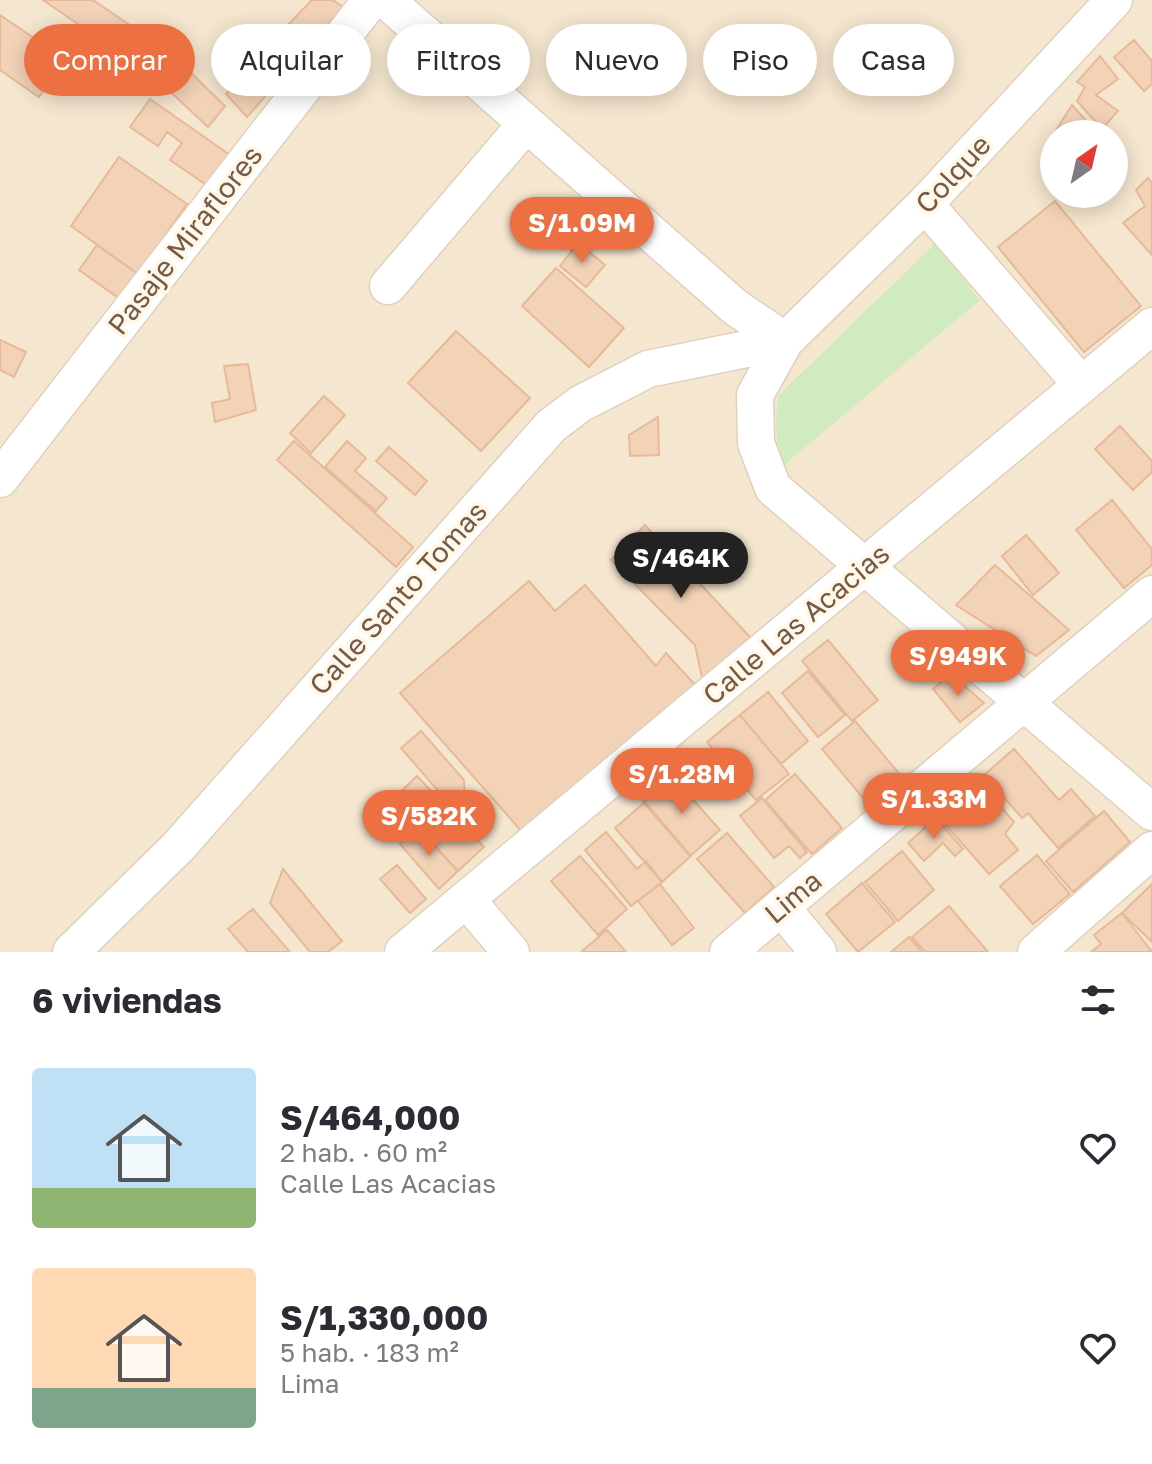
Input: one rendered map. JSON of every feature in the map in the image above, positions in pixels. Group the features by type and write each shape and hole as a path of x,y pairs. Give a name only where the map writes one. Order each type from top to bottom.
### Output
{"street":[{"name":"Pasaje Miraflores","path":"0,479 371,0"},
{"path":"386,0 735,307 785,341"},
{"name":"Colque","path":"1114,0 925,204 785,341 755,395 756,443 773,488 1152,812"},
{"path":"388,286 526,124"},
{"path":"925,204 1081,384"},
{"name":"Calle Las Acacias","path":"403,952 1152,326"},
{"name":"Calle Santo Tomas","path":"71,952 178,847 551,426 580,404 648,369 785,341"},
{"name":"Lima","path":"728,952 1152,594"},
{"path":"1036,952 1152,850"},
{"path":"466,899 511,952"},
{"path":"781,907 818,952"}],"shaded area":[{"path":"0,0 1152,0 1152,952 0,952"}],"green space":[{"path":"935,244 980,300 784,465 776,430 779,395"}],"building":[{"path":"43,0 93,0 128,24 78,24"},
{"path":"312,0 333,0 343,7 328,24 289,24"},
{"path":"0,15 24,31 24,87 0,70"},
{"path":"1134,40 1152,61 1152,84 1144,91 1114,57"},
{"path":"1100,56 1118,79 1096,95 1118,111 1110,120 1094,120 1077,101 1085,87 1077,82"},
{"path":"195,77 211,96 225,106 208,127 175,96 195,96"},
{"path":"228,96 265,96 247,117"},
{"path":"150,99 230,155 208,186 170,160 182,143 167,132 158,146 130,127"},
{"path":"1072,105 1085,120 1063,120"},
{"path":"119,157 187,204 138,274 71,226"},
{"path":"1148,178 1152,183 1152,255 1123,223 1145,206 1136,190"},
{"path":"1046,208 1061,208 1141,306 1084,352 998,247"},
{"path":"578,243 605,265 586,287 560,266"},
{"path":"97,245 138,274 120,299 79,270"},
{"path":"556,268 624,328 589,367 522,306"},
{"path":"456,331 530,398 481,451 408,383"},
{"path":"0,340 26,352 14,377 0,370"},
{"path":"248,364 256,410 215,422 212,403 230,399 224,366"},
{"path":"324,396 345,415 311,453 290,433"},
{"path":"658,417 659,455 630,456 629,435"},
{"path":"1120,426 1152,461 1152,472 1133,490 1095,449"},
{"path":"294,441 413,547 396,567 277,460"},
{"path":"347,441 366,458 355,471 387,498 376,511 325,467"},
{"path":"389,447 427,481 415,495 376,461"},
{"path":"1112,500 1152,549 1152,565 1124,588 1076,530"},
{"path":"645,525 750,637 703,682 695,645 611,560"},
{"path":"1026,535 1059,573 1033,595 1002,556"},
{"path":"995,565 1069,630 1036,656 956,605"},
{"path":"529,581 555,611 585,585 656,666 666,653 697,687 664,719 652,720 523,833 400,693"},
{"path":"828,640 878,700 852,721 802,661"},
{"path":"808,671 845,715 818,737 782,693"},
{"path":"951,674 984,703 960,722 933,689"},
{"path":"768,692 808,741 781,764 740,715"},
{"path":"740,715 789,774 756,800 707,742"},
{"path":"855,721 902,777 869,805 822,749"},
{"path":"421,731 464,780 465,800 484,821 473,831 401,748"},
{"path":"1014,749 1059,800 1071,789 1095,816 1058,848 1028,813 1022,818 984,775"},
{"path":"795,774 842,828 812,854 765,800"},
{"path":"417,776 484,847 458,871 391,801"},
{"path":"673,777 720,830 690,856 643,802"},
{"path":"978,780 1014,822 1005,834 1018,850 989,874 937,815"},
{"path":"762,798 807,852 800,858 789,846 774,858 740,816"},
{"path":"645,802 691,856 662,882 615,828"},
{"path":"1104,811 1130,842 1073,892 1046,861"},
{"path":"936,818 963,849 955,856 943,843 924,861 908,843"},
{"path":"419,828 458,871 439,889 400,844"},
{"path":"606,832 637,869 646,861 662,882 631,906 585,850"},
{"path":"727,833 774,887 745,913 697,859"},
{"path":"902,851 934,890 898,921 865,882"},
{"path":"1037,855 1070,894 1033,924 1000,886"},
{"path":"580,856 627,909 598,935 551,881"},
{"path":"397,865 426,899 410,913 380,879"},
{"path":"283,869 342,941 328,952 310,952 270,903"},
{"path":"862,883 895,922 858,952 826,914"},
{"path":"660,884 694,928 672,945 638,901"},
{"path":"1152,884 1152,942 1122,913"},
{"path":"949,906 988,952 925,952 912,937"},
{"path":"253,909 290,952 248,952 228,929"},
{"path":"1122,913 1152,952 1091,952 1101,944 1094,935"},
{"path":"607,930 626,952 581,952"},
{"path":"909,937 922,952 891,952"}]}
